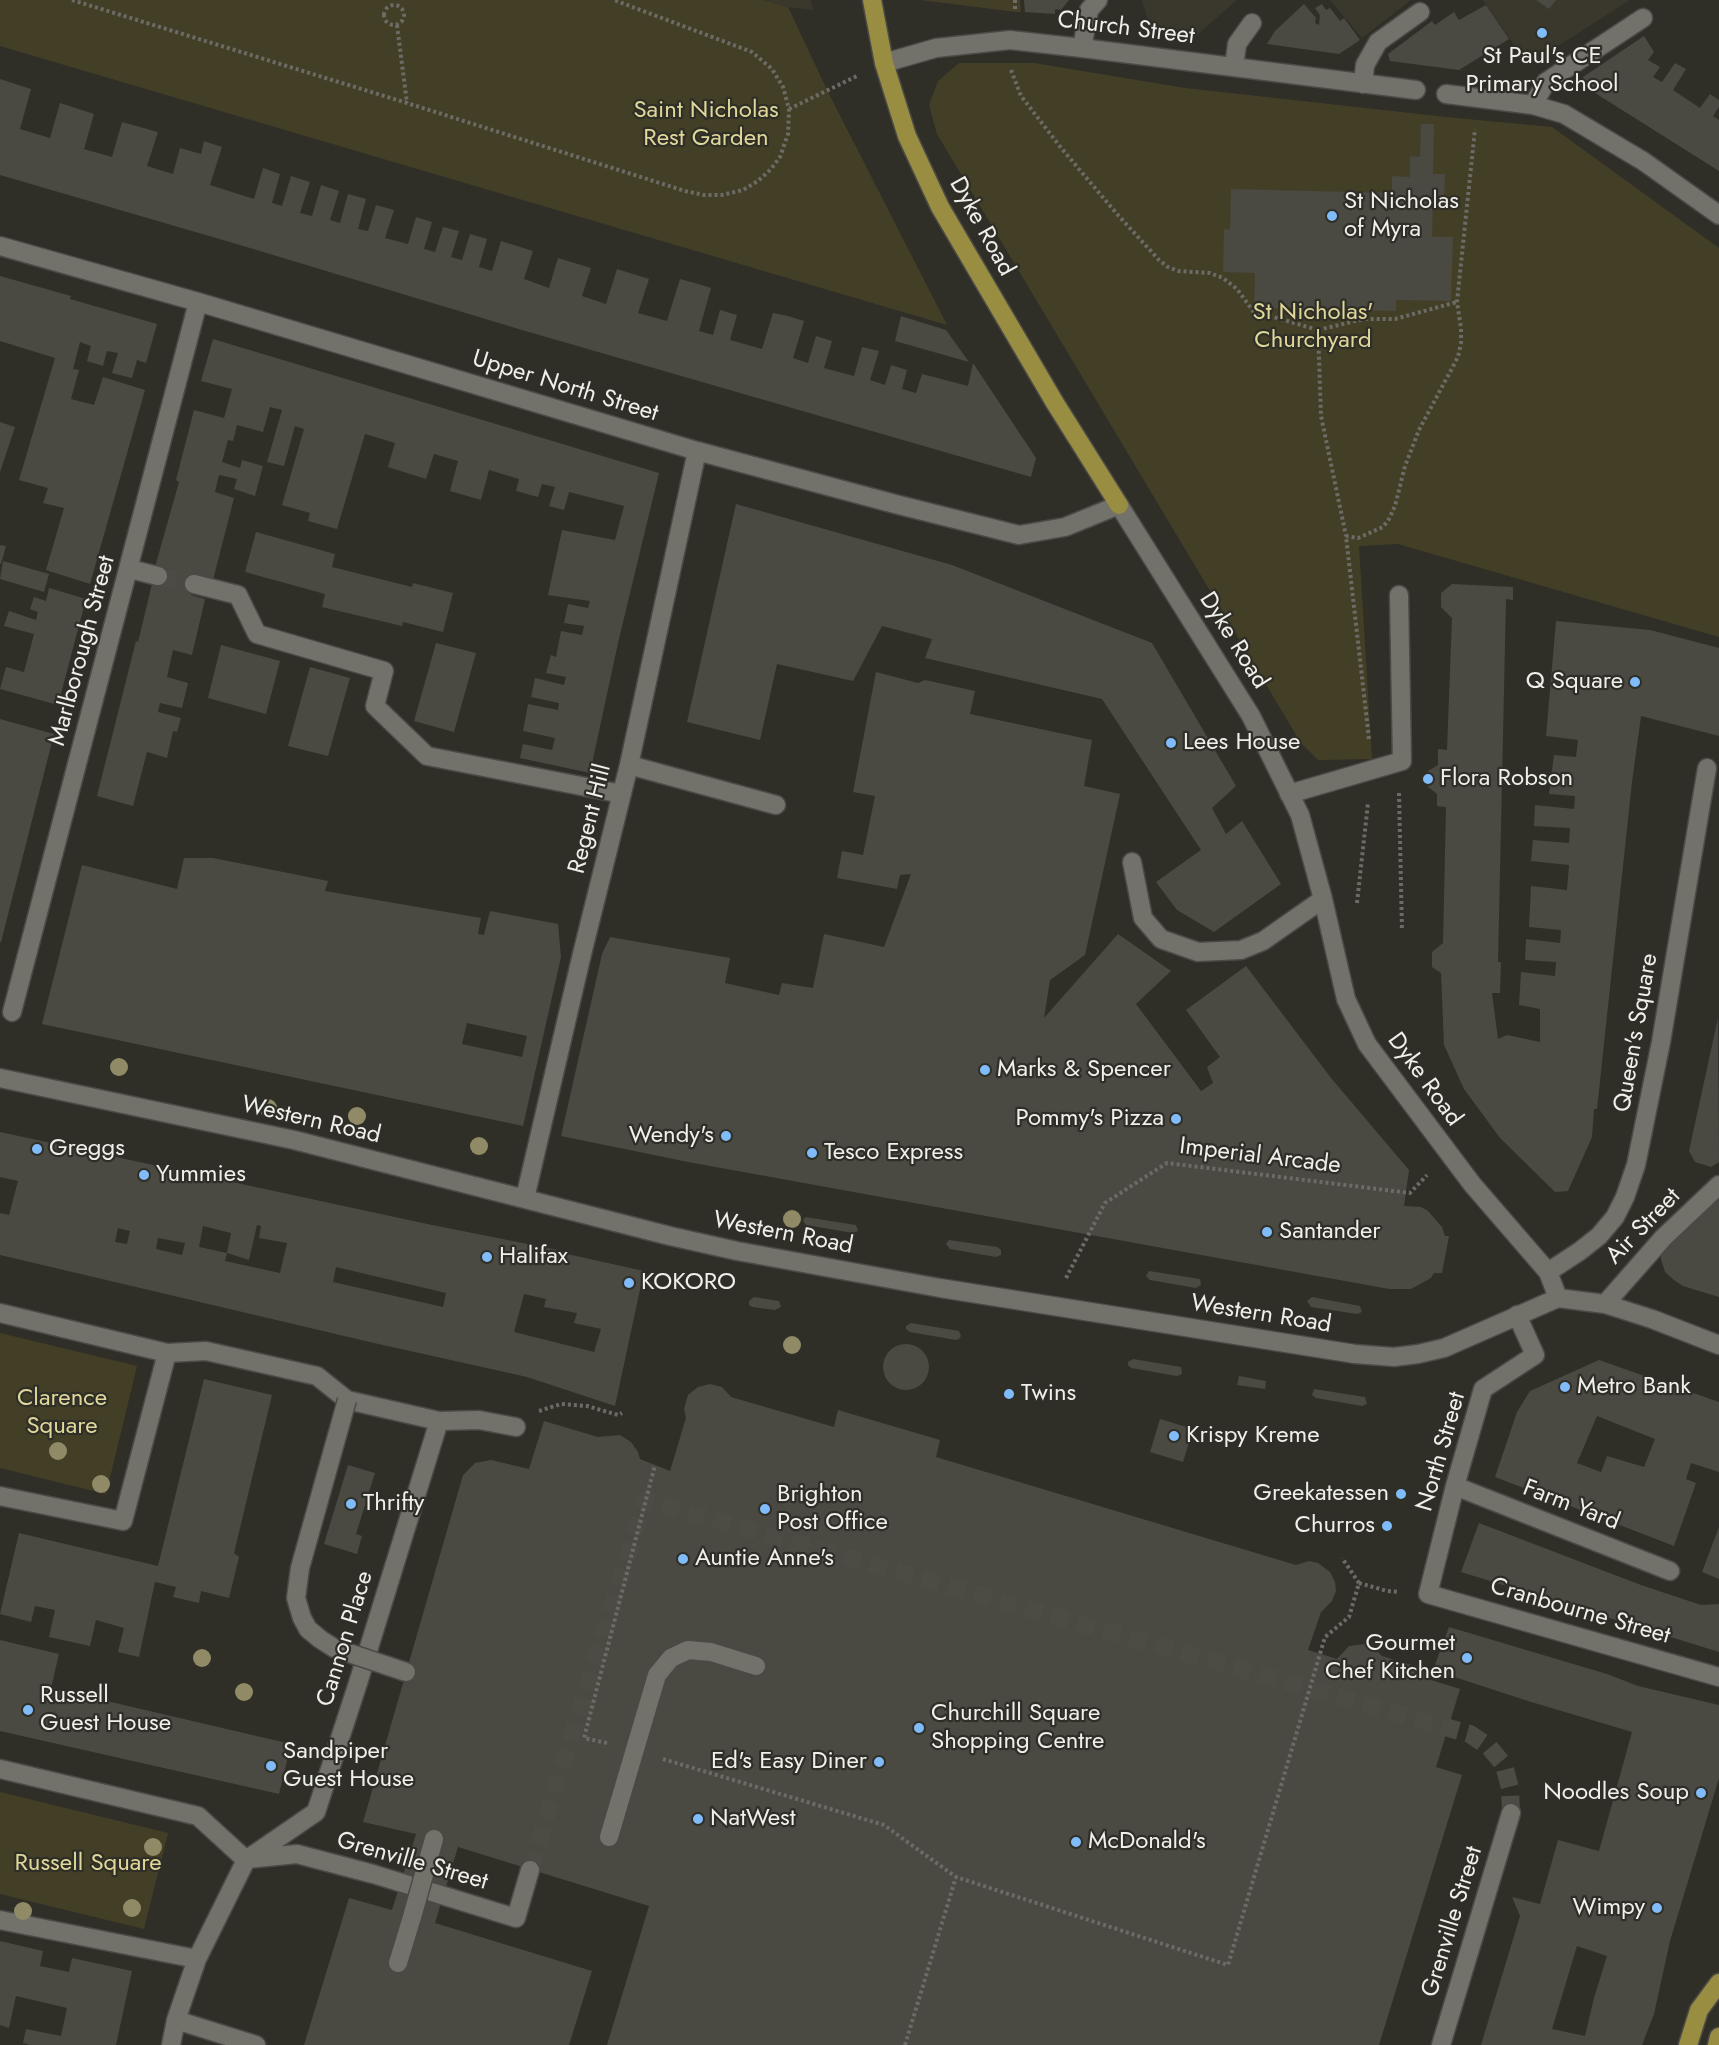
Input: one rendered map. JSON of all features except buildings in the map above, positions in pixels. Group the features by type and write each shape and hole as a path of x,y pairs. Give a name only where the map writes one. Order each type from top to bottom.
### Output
{"main road":[{"name":"Dyke Road","path":"872,0 884,63 907,136 940,207 1055,403 1119,505"},
{"path":"1688,2045 1699,2010 1719,1983"},
{"path":"1717,2045 1719,2037"}],"street":[{"path":"1083,48 1089,10 1098,0"},
{"path":"1363,84 1365,65 1378,42 1420,12"},
{"path":"1533,105 1546,82 1643,18"},
{"path":"1234,67 1237,44 1252,23"},
{"name":"Church Street","path":"884,63 936,48 1010,40 1416,90"},
{"path":"1446,94 1533,105 1564,114 1643,161 1719,215"},
{"name":"Upper North Street","path":"0,246 198,302 697,451 1019,535 1065,527 1119,505"},
{"name":"Marlborough Street","path":"12,1012 130,569 198,302"},
{"name":"Regent Hill","path":"525,1198 629,765 697,451"},
{"name":"Dyke Road","path":"1119,505 1251,716 1300,815 1323,899 1346,999 1367,1044 1472,1184 1548,1272 1558,1298"},
{"path":"130,569 158,576"},
{"path":"194,584 238,595 257,634 384,671 375,706 427,756 622,794"},
{"path":"1289,794 1372,774 1402,761 1399,595"},
{"path":"629,765 776,805"},
{"name":"Queen's Square","path":"1548,1272 1599,1236 1615,1217 1636,1165 1661,1042 1707,768"},
{"path":"1132,862 1143,918 1161,939 1198,952 1241,950 1252,946 1279,931 1323,899"},
{"name":"Western Road","path":"0,1078 294,1140 736,1251 940,1288 1355,1354 1394,1357 1444,1348 1558,1298"},
{"name":"Air Street","path":"1605,1304 1663,1238 1719,1185"},
{"path":"1558,1298 1605,1304 1719,1345"},
{"path":"0,1313 167,1353 207,1351 317,1376 347,1400 439,1420 479,1420 516,1427"},
{"name":"North Street","path":"1428,1594 1455,1486 1483,1389 1535,1355 1517,1316"},
{"path":"0,1497 123,1521 167,1353"},
{"path":"347,1400 300,1568 296,1598 308,1629 320,1639 334,1648 406,1672"},
{"name":"Cannon Place","path":"171,2045 176,2020 197,1959 246,1860 315,1812 358,1683 439,1420"},
{"name":"Farm Yard","path":"1455,1486 1670,1571"},
{"name":"Cranbourne Street","path":"1428,1594 1719,1677"},
{"path":"609,1837 657,1675 671,1658 688,1650 711,1652 756,1666"},
{"path":"0,1768 198,1816 246,1860"},
{"name":"Grenville Street","path":"1441,2045 1511,1813"},
{"path":"398,1963 434,1839"},
{"name":"Grenville Street","path":"246,1860 297,1854 373,1874 516,1918 530,1870"},
{"path":"0,1920 197,1959"},
{"path":"176,2020 255,2045"}],"path":[{"path":"72,0 686,191 704,195 722,195 742,190 758,181 780,157 789,134 789,109 783,87 772,69 752,52 614,0"},
{"path":"390,0 392,6"},
{"path":"1015,0 1016,12 1008,63 1021,96 1110,206 1168,267 1178,271 1210,273 1223,278 1237,289 1253,311 1318,330 1364,319 1395,319 1457,302"},
{"path":"392,6 401,8 404,12 401,22 397,25"},
{"path":"392,6 388,8 385,17 392,25 397,25"},
{"path":"397,25 406,103"},
{"path":"789,109 884,63"},
{"path":"1346,536 1358,538 1383,527 1395,506 1405,466 1419,430 1458,357 1461,328 1457,302 1478,99"},
{"path":"1318,330 1321,416 1346,536 1372,774 1357,906"},
{"path":"1372,774 1398,775 1402,931"},
{"name":"Imperial Arcade","path":"1051,1305 1105,1203 1167,1163 1410,1193 1448,1153"},
{"path":"516,1427 542,1409 561,1404 587,1406 618,1415 622,1413"},
{"path":"614,1745 584,1738 656,1465"},
{"path":"1342,1558 1359,1583 1387,1591"},
{"path":"656,1757 884,1825 956,1876 1228,1965 1325,1637 1349,1617 1359,1583"},
{"path":"905,2045 956,1876"}],"shaded area":[{"path":"762,0 811,0 813,10 788,7"},
{"path":"1142,0 1237,0 1197,35 1151,29"},
{"name":"St Paul's CE Primary School","path":"1330,0 1411,0 1362,38"},
{"name":"St Paul's CE Primary School","path":"1483,0 1630,0 1528,65"}],"green space":[{"name":"Saint Nicholas Rest Garden","path":"0,0 762,0 788,7 827,90 947,325 0,46"},
{"path":"920,0 1020,0 1021,12 1016,12"},
{"name":"St Nicholas' Churchyard","path":"959,63 1034,63 1185,88 1552,127 1719,248 1719,637 1398,544 1359,546 1372,759 1318,760 1301,743 937,134 929,105 938,81"},
{"name":"Clarence Square","path":"0,1333 137,1366 106,1494 0,1468"},
{"name":"Russell Square","path":"0,1792 168,1833 144,1929 0,1894"}],"tunnel":[{"path":"158,576 194,584"},
{"path":"530,1870 645,1500 1470,1734 1489,1747 1504,1765 1510,1788 1511,1813"}],"place":[{"name":"St Paul's CE Primary School","path":"1542,33"},
{"name":"St Nicholas of Myra","path":"1332,216"},
{"name":"Q Square","path":"1635,682"},
{"name":"Lees House","path":"1171,743"},
{"name":"Flora Robson","path":"1428,779"},
{"name":"Marks & Spencer","path":"985,1070"},
{"name":"Pommy's Pizza","path":"1176,1119"},
{"name":"Wendy's","path":"726,1136"},
{"name":"Greggs","path":"37,1149"},
{"name":"Tesco Express","path":"812,1153"},
{"name":"Yummies","path":"144,1175"},
{"name":"Santander","path":"1267,1232"},
{"name":"Halifax","path":"487,1257"},
{"name":"KOKORO","path":"629,1283"},
{"name":"Metro Bank","path":"1565,1387"},
{"name":"Twins","path":"1009,1394"},
{"name":"Krispy Kreme","path":"1174,1436"},
{"name":"Greekatessen","path":"1401,1494"},
{"name":"Thrifty","path":"351,1504"},
{"name":"Brighton Post Office","path":"765,1509"},
{"name":"Churros","path":"1387,1526"},
{"name":"Auntie Anne's","path":"683,1559"},
{"name":"Gourmet Chef Kitchen","path":"1467,1658"},
{"name":"Russell Guest House","path":"28,1710"},
{"name":"Churchill Square Shopping Centre","path":"919,1728"},
{"name":"Ed's Easy Diner","path":"879,1762"},
{"name":"Sandpiper Guest House","path":"271,1766"},
{"name":"Noodles Soup","path":"1701,1793"},
{"name":"NatWest","path":"698,1819"},
{"name":"McDonald's","path":"1076,1842"},
{"name":"Wimpy","path":"1657,1908"}]}
